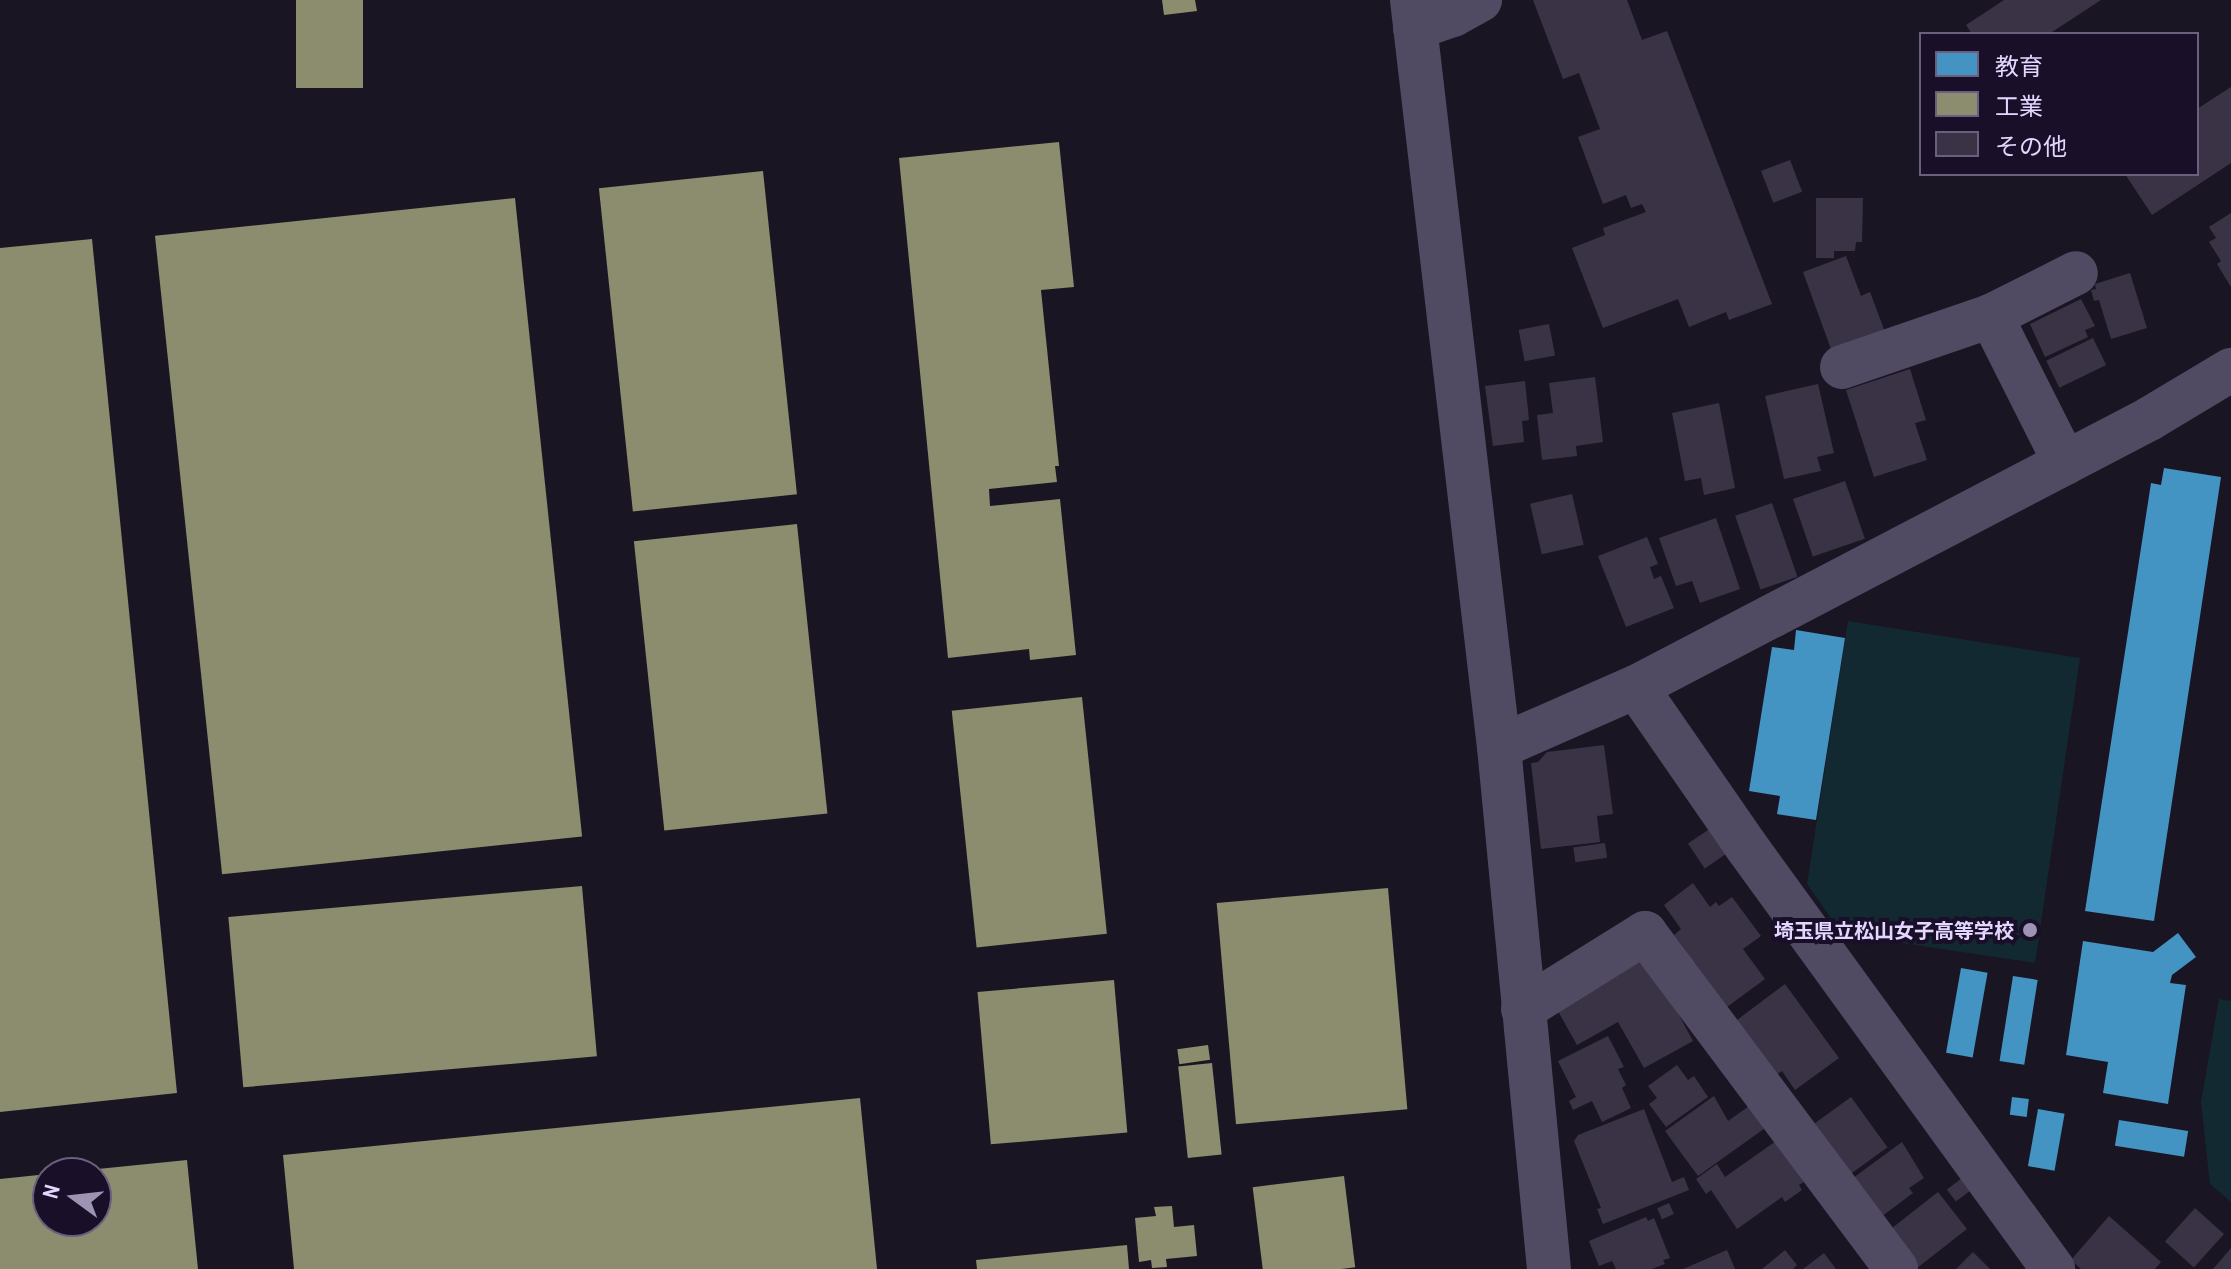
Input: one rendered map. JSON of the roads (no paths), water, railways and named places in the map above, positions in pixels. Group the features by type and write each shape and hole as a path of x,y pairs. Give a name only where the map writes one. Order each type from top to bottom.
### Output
{"street":[{"path":"1480,0 1453,15 1413,14 1499,747 1549,1269"},
{"path":"1842,367 1991,316 2076,273"},
{"path":"1991,316 2065,463"},
{"path":"1499,747 1636,687 2065,463 2231,370"},
{"path":"1636,687 1746,846 2053,1269"},
{"path":"1523,1009 1645,933 1896,1269"}],"place":[{"name":"埼玉県立松山女子高等学校","path":"2030,930"}]}
